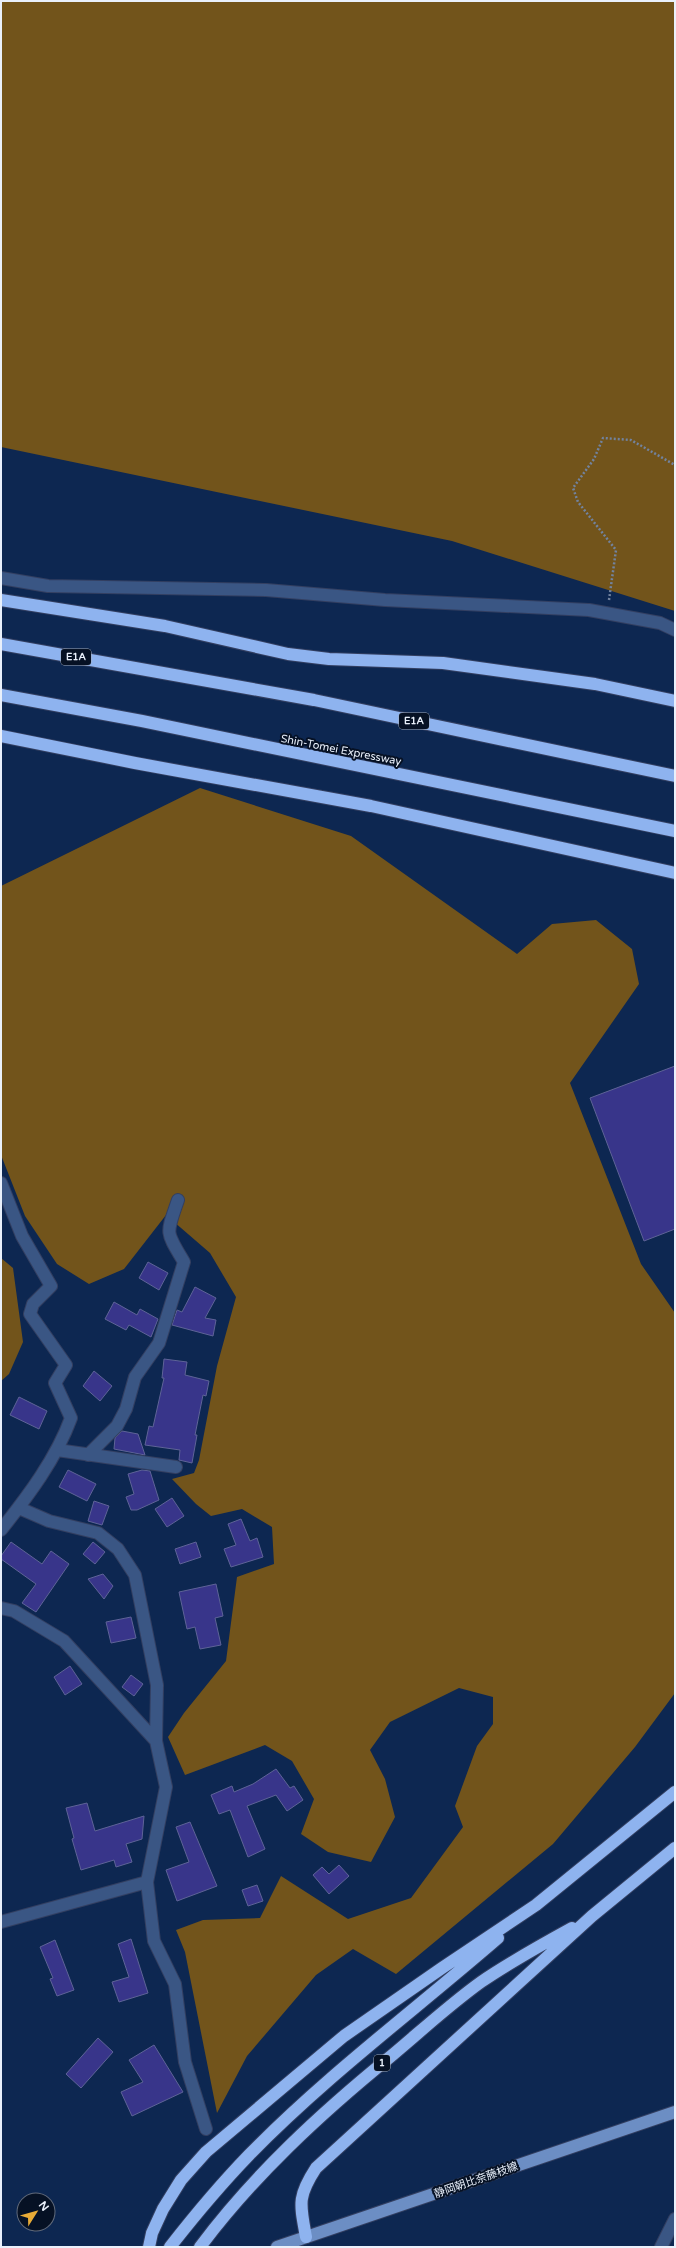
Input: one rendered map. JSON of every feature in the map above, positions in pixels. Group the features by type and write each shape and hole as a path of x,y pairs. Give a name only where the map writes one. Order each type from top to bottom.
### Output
{"highway":[{"path":"1,600 165,626 288,654 329,659 443,663 595,684 675,702"},
{"name":"E1A","path":"1,644 314,700 675,776"},
{"name":"Shin-Tomei Expressway","path":"1,695 142,721 675,831"},
{"path":"1,736 135,763 371,806 675,873"},
{"path":"170,2247 249,2155 295,2111 536,1905 675,1792"},
{"path":"306,2237 301,2208 304,2187 316,2168 592,1916 675,1848"},
{"path":"149,2247 152,2233 163,2209 181,2180 206,2152 344,2036 536,1905"},
{"name":"1","path":"201,2246 228,2210 271,2164 343,2096 480,1983 512,1962 592,1916"}],"main road":[{"name":"静岡朝比奈藤枝線","path":"277,2247 675,2112"}],"street":[{"path":"1,578 48,586 266,590 385,600 607,612 660,623 675,630"},
{"path":"1,1183 22,1236 52,1286 33,1304 30,1314 66,1365 55,1383 71,1418 62,1442 19,1508 1,1530"},
{"path":"88,1455 116,1426 126,1409 135,1377 159,1343 184,1262 169,1236 168,1230 178,1200"},
{"path":"57,1450 176,1466"},
{"path":"19,1508 49,1521 98,1532 118,1549 135,1575 157,1685 156,1741 166,1787 146,1882 154,1941 175,1984 185,2062 206,2129"},
{"path":"1,1608 14,1611 64,1641 156,1741"},
{"path":"1,1922 146,1882"},
{"path":"660,2247 675,2219"}],"path":[{"path":"607,612 616,550 578,502 573,488 594,459 603,438 631,440 675,465"}],"shaded area":[{"path":"1,1 675,1 675,611 452,541 1,447"},
{"path":"200,788 351,836 517,954 552,924 596,920 632,949 639,984 570,1083 641,1264 675,1313 675,1693 635,1747 553,1844 396,1974 353,1949 316,1975 247,2056 217,2113 185,1952 176,1930 203,1920 260,1918 281,1876 348,1919 411,1898 463,1827 455,1806 477,1746 493,1724 493,1697 459,1688 390,1722 370,1750 385,1779 395,1817 371,1862 328,1852 301,1834 314,1799 292,1761 265,1745 185,1775 168,1737 184,1713 226,1661 237,1577 274,1564 272,1527 242,1509 211,1516 196,1504 172,1479 194,1473 199,1460 217,1366 236,1297 210,1253 166,1215 124,1269 89,1284 57,1264 25,1216 1,1155 1,886"},
{"path":"1,1258 13,1268 23,1342 9,1374 1,1381"}],"building":[{"path":"675,1066 675,1229 644,1241 590,1098"},
{"path":"148,1262 168,1273 159,1290 139,1278"},
{"path":"195,1287 216,1298 205,1318 216,1320 213,1336 172,1325 177,1310 182,1312"},
{"path":"114,1302 137,1315 140,1309 158,1319 151,1337 129,1325 126,1330 105,1319"},
{"path":"164,1359 187,1362 185,1375 209,1381 206,1396 203,1395 195,1435 197,1435 192,1463 179,1460 180,1450 145,1445 149,1426 153,1427 164,1378 162,1378"},
{"path":"94,1371 112,1386 100,1401 83,1386"},
{"path":"19,1397 47,1411 39,1429 10,1415"},
{"path":"122,1431 138,1434 145,1455 114,1449 115,1438"},
{"path":"68,1470 96,1484 87,1501 59,1487"},
{"path":"142,1470 150,1471 159,1500 137,1510 131,1510 126,1497 134,1494 128,1474"},
{"path":"172,1498 184,1516 167,1527 155,1509"},
{"path":"94,1501 109,1506 102,1525 88,1521"},
{"path":"241,1519 250,1541 257,1538 263,1557 231,1567 224,1549 236,1545 228,1524"},
{"path":"11,1542 42,1564 51,1551 69,1564 36,1612 22,1603 36,1584 1,1559 1,1556"},
{"path":"93,1542 105,1552 95,1564 83,1554"},
{"path":"196,1542 201,1557 180,1564 175,1549"},
{"path":"103,1574 113,1586 104,1599 88,1579"},
{"path":"216,1584 223,1616 215,1618 221,1645 200,1649 195,1627 187,1629 179,1592"},
{"path":"131,1617 136,1638 111,1643 106,1622"},
{"path":"70,1666 82,1684 65,1695 54,1677"},
{"path":"131,1675 143,1684 134,1696 122,1687"},
{"path":"276,1769 290,1788 294,1786 303,1800 287,1811 276,1795 247,1806 265,1849 248,1857 230,1810 219,1814 211,1795 232,1786 234,1792 253,1784"},
{"path":"87,1803 95,1831 144,1816 142,1839 126,1844 132,1862 116,1867 114,1860 81,1870 72,1839 74,1838 66,1808"},
{"path":"190,1822 217,1886 177,1901 166,1870 189,1862 176,1827"},
{"path":"339,1865 349,1876 329,1894 313,1875 322,1867 329,1874"},
{"path":"257,1885 263,1901 248,1906 242,1890"},
{"path":"131,1939 148,1993 119,2002 112,1982 129,1977 118,1944"},
{"path":"55,1940 74,1990 57,1996 50,1979 53,1978 40,1947"},
{"path":"98,2038 113,2052 81,2088 66,2074"},
{"path":"154,2045 183,2092 132,2116 121,2092 143,2082 129,2060"}]}
